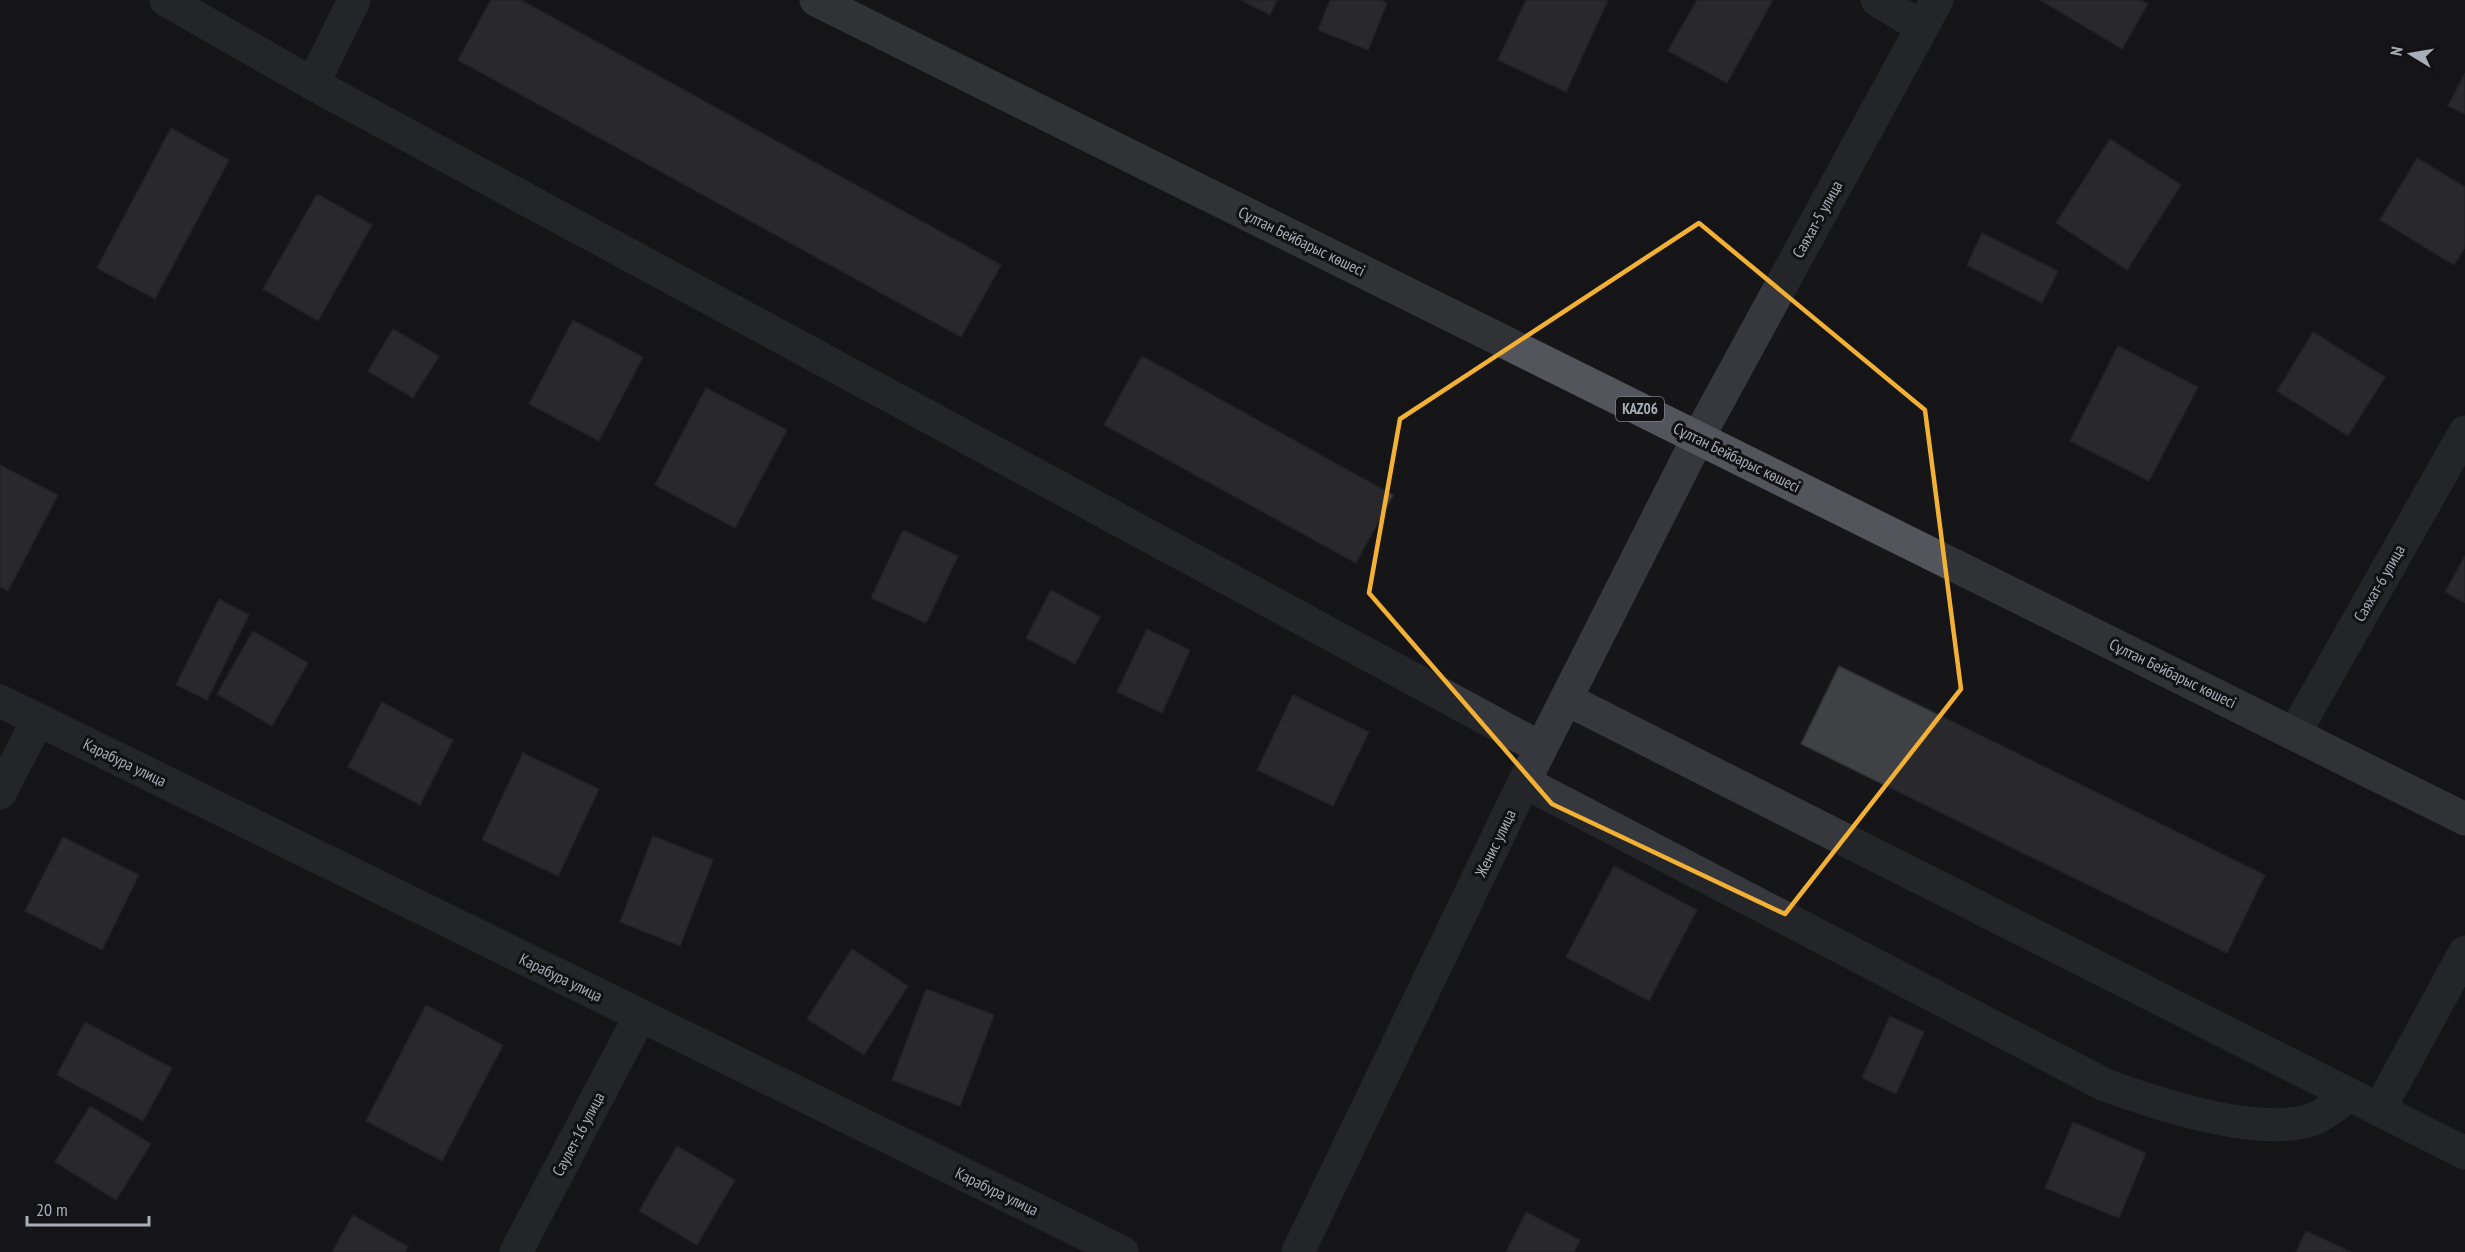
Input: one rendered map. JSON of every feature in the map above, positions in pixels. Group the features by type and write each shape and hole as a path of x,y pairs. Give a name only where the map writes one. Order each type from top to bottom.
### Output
{"main road":[{"name":"Сұлтан Бейбарыс көшесі","path":"816,0 2465,819"}],"street":[{"path":"166,0 313,84 1541,747"},
{"path":"313,84 354,0"},
{"path":"1877,0 1929,13"},
{"name":"Саяхат-5 улица","path":"1698,438 1929,13"},
{"name":"Саяхат-6 улица","path":"2294,734 2465,432"},
{"name":"Женис улица","path":"1298,1252 1541,747 1698,438"},
{"path":"1566,699 2465,1153"},
{"name":"Карабура улица","path":"0,701 1122,1252"},
{"path":"0,793 38,720"},
{"path":"1524,782 2105,1085 2165,1107 2238,1121 2281,1124 2312,1120 2350,1095"},
{"path":"2379,1110 2465,951"},
{"name":"Саулет-16 улица","path":"516,1252 640,1016"}],"highlighted area":[{"path":"1699,223 1925,410 1961,689 1785,914 1552,804 1369,593 1400,419"}],"building":[{"path":"491,0 521,0 1001,265 961,337 458,60"},
{"path":"1241,0 1277,0 1270,15"},
{"path":"1330,0 1381,0 1387,3 1368,50 1318,30"},
{"path":"1526,0 1608,0 1566,92 1498,60"},
{"path":"1697,0 1773,0 1727,83 1668,51"},
{"path":"2040,0 2140,0 2148,4 2122,49"},
{"path":"2465,73 2465,114 2448,106"},
{"path":"171,128 229,160 155,299 97,268"},
{"path":"2110,139 2181,185 2127,270 2056,223"},
{"path":"2417,158 2465,187 2465,247 2454,265 2380,220"},
{"path":"317,194 372,225 318,321 263,289"},
{"path":"1982,233 2058,271 2042,303 1967,265"},
{"path":"573,320 643,357 599,441 529,404"},
{"path":"393,329 439,356 413,398 368,371"},
{"path":"2313,332 2385,377 2348,436 2277,391"},
{"path":"2118,346 2198,387 2149,481 2070,441"},
{"path":"1142,356 1393,495 1356,563 1104,425"},
{"path":"706,388 787,430 735,528 655,485"},
{"path":"0,465 58,495 8,591 0,587"},
{"path":"903,530 958,556 926,623 871,598"},
{"path":"2465,556 2465,603 2445,592"},
{"path":"1051,590 1100,617 1075,664 1026,638"},
{"path":"219,599 249,615 207,700 176,685"},
{"path":"1147,629 1190,650 1162,713 1117,692"},
{"path":"253,631 308,663 272,726 217,694"},
{"path":"1839,666 2265,875 2227,953 1801,744"},
{"path":"1293,695 1369,732 1333,806 1257,770"},
{"path":"382,702 453,740 420,805 348,767"},
{"path":"523,753 599,789 558,876 482,840"},
{"path":"653,836 713,860 680,946 620,922"},
{"path":"63,837 139,875 102,950 25,911"},
{"path":"1614,866 1697,910 1649,1001 1566,957"},
{"path":"852,949 908,986 864,1055 807,1019"},
{"path":"926,989 994,1015 960,1106 892,1080"},
{"path":"426,1005 503,1045 442,1161 366,1121"},
{"path":"1890,1016 1924,1032 1896,1094 1862,1078"},
{"path":"85,1022 172,1068 143,1121 57,1075"},
{"path":"90,1106 151,1144 116,1200 55,1162"},
{"path":"2073,1122 2146,1153 2119,1218 2045,1188"},
{"path":"677,1146 735,1180 697,1245 639,1211"},
{"path":"1526,1212 1580,1240 1574,1252 1506,1252"},
{"path":"353,1215 408,1247 405,1252 332,1252"},
{"path":"2306,1231 2351,1252 2296,1252"}]}
